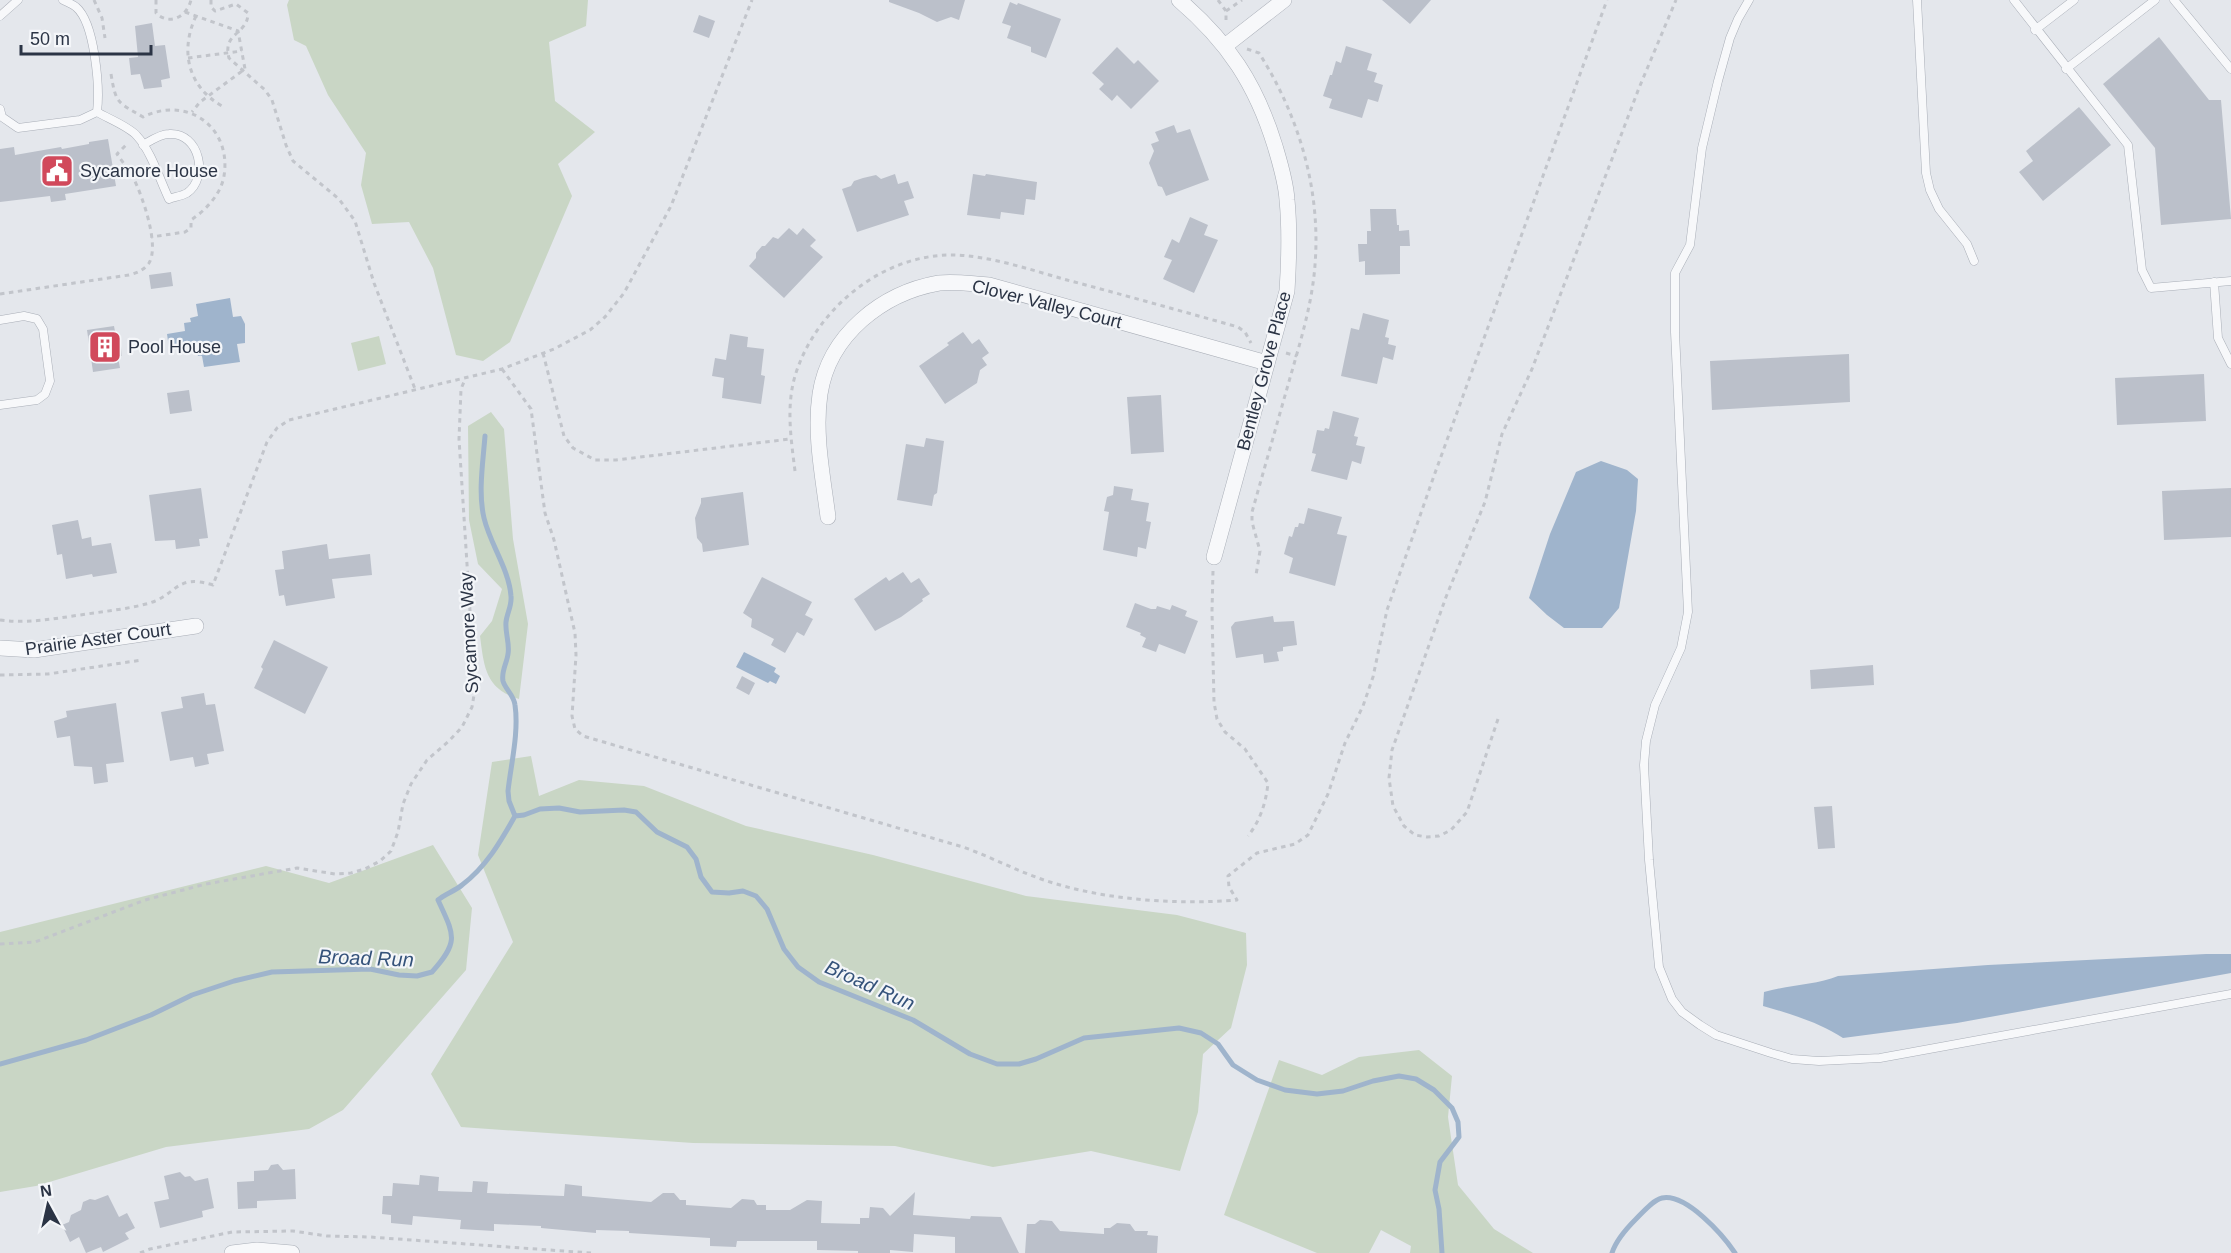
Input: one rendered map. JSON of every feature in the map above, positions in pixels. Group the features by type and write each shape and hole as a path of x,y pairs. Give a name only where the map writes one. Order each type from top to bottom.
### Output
{"street":[{"name":"Bentley Grove Place","path":"1179,0 1202,19 1244,71 1261,105 1280,164 1287,198 1290,247 1287,291 1214,556"},
{"path":"1225,46 1284,0"},
{"name":"Clover Valley Court","path":"828,517 819,422 820,392 832,360 850,330 872,311 917,289 939,283 989,285 1269,356"},
{"name":"Prairie Aster Court","path":"0,648 34,650 196,626"},
{"path":"232,1253 257,1250 292,1253"}],"lane":[{"path":"0,16 18,0"},
{"path":"63,0 77,7 90,30 99,96 97,112"},
{"path":"1749,0 1737,19 1718,81 1702,148 1690,245 1675,273 1675,332 1688,612 1681,648 1662,686 1648,724 1644,765 1649,860 1659,967 1664,983 1682,1012 1716,1035 1792,1059 1819,1061 1880,1058 2231,994"},
{"path":"1917,0 1926,173 1930,190 1939,209 1967,244 1974,261"},
{"path":"2014,0 2035,30 2128,145 2142,270 2151,288 2231,281"},
{"path":"2035,30 2074,0"},
{"path":"2066,69 2155,0"},
{"path":"2174,0 2231,69"},
{"path":"0,109 2,117 18,128 80,120 97,112"},
{"path":"97,112 137,135 142,145 169,199 188,193 198,176 198,158 193,143 181,135 167,134 142,145"},
{"path":"2214,282 2218,338 2231,364"},
{"path":"0,320 24,316 37,319 44,329 50,381 45,394 37,400 0,405"}],"path":[{"path":"156,0 156,13 162,19 170,20 185,12 191,0"},
{"path":"211,0 211,7 215,11 236,4 248,13 248,20 243,28 231,37 229,58 265,90 272,100 293,161 339,199 355,221 374,283 415,389"},
{"path":"0,620 27,623 132,607 155,601 189,580 213,585 267,442 277,428 289,420 501,369 543,353 590,330 605,317 624,292 671,206 752,0"},
{"path":"1226,11 1242,0"},
{"path":"501,369 531,409 545,513 554,540 575,633 572,716 575,729 583,736 963,847 1060,885 1103,895 1204,903 1236,900 1229,887 1227,876 1257,853 1295,844 1308,835 1328,794 1345,743 1363,706 1373,677 1387,610 1435,473 1607,0"},
{"path":"1498,719 1467,812 1451,830 1439,836 1415,835 1404,826 1393,806 1389,778 1392,750 1446,597 1485,502 1502,434 1532,369 1639,88 1676,0"},
{"path":"185,12 238,31"},
{"path":"196,16 189,31 187,45 192,73 198,85 222,106"},
{"path":"192,113 208,95 244,69 238,31"},
{"path":"188,58 242,51"},
{"path":"0,294 129,275 138,273 148,266 152,246 146,210 132,175 117,154 128,145 120,138"},
{"path":"795,471 790,439 790,406 795,376 807,348 823,322 842,301 863,284 912,261 933,256 965,256 1039,272 1238,327 1245,332 1251,343 1269,356 1296,356"},
{"path":"543,353 564,436 573,448 595,460 616,460 790,439"},
{"name":"Sycamore Way","path":"0,944 34,942 145,900 216,882 297,867 335,874 351,873 380,861 391,851 398,832 403,804 411,784 427,760 462,727 472,707 475,689 459,439 461,389 466,376"},
{"path":"1214,556 1212,611 1214,702 1217,719 1225,732 1245,749 1268,783 1267,797 1257,825 1248,836"},
{"path":"0,675 48,674 142,660"},
{"path":"140,1253 232,1232 293,1231 336,1236 591,1253"}],"green space":[{"path":"289,0 588,0 586,26 549,42 555,101 595,132 558,164 572,196 510,342 483,361 456,355 433,268 409,222 372,224 361,185 366,153 328,95 306,46 294,40 287,5"},
{"path":"379,336 386,364 358,371 351,343"},
{"path":"491,412 504,429 513,539 528,624 519,699 499,689 488,675 480,636 492,621 502,589 478,564 469,520 468,426"},
{"path":"531,756 539,796 579,780 644,786 746,826 873,855 1026,896 1177,915 1246,933 1247,965 1231,1028 1203,1054 1198,1112 1180,1171 1091,1151 993,1167 895,1146 693,1143 461,1127 431,1074 513,942 478,855 492,762"},
{"path":"433,845 472,908 466,970 343,1110 309,1129 166,1147 36,1186 0,1192 0,932 266,866 329,883"},
{"path":"1419,1050 1452,1076 1448,1117 1458,1185 1494,1229 1533,1253 1410,1253 1411,1246 1381,1230 1369,1253 1317,1253 1224,1215 1279,1060 1322,1075 1359,1057"}],"water":[{"path":"230,298 233,317 241,316 245,324 245,343 237,344 240,362 204,367 202,356 198,356 197,350 190,352 189,345 169,348 167,334 185,331 184,323 191,322 190,318 198,316 196,304"},
{"path":"1601,461 1627,470 1638,479 1636,511 1619,608 1602,628 1564,628 1529,598 1550,534 1576,472"},
{"path":"744,652 776,668 774,672 780,676 776,684 770,681 768,683 736,667"},
{"path":"2231,954 2231,973 1957,1023 1843,1038 1794,1015 1763,1006 1764,992 1838,976 1988,965"}],"building":[{"path":"889,0 965,0 959,20 951,17 937,22 889,2"},
{"path":"1382,0 1431,0 1410,24"},
{"path":"1010,2 1061,19 1046,58 1031,52 1031,47 1007,38 1011,26 1002,23"},
{"path":"699,15 715,21 709,38 693,32"},
{"path":"152,23 155,46 165,45 170,78 161,80 162,87 144,89 140,74 131,75 129,58 138,57 135,26"},
{"path":"2159,37 2209,100 2221,100 2231,219 2161,225 2155,148 2103,84"},
{"path":"1346,46 1372,54 1367,70 1377,73 1374,82 1383,85 1378,102 1368,99 1362,118 1329,108 1332,99 1323,96 1336,61 1341,63"},
{"path":"1117,47 1134,64 1138,60 1159,81 1131,109 1117,95 1112,101 1099,89 1104,84 1092,73"},
{"path":"2079,107 2111,145 2043,201 2019,172 2033,161 2026,151"},
{"path":"1174,125 1177,133 1190,129 1209,180 1166,196 1162,187 1158,186 1149,163 1154,151 1151,144 1159,141 1155,132"},
{"name":"Sycamore House","path":"108,139 116,186 65,194 66,200 51,202 50,196 0,202 0,149 14,147 15,155 61,147 62,149"},
{"path":"895,174 898,184 908,181 914,198 904,201 909,215 857,232 842,189 863,178 876,175 881,179"},
{"path":"973,174 1037,182 1035,200 1026,199 1024,215 1001,212 1000,219 967,215"},
{"path":"1370,209 1396,209 1399,231 1409,230 1410,246 1400,246 1400,274 1365,275 1365,261 1359,262 1358,244 1367,244 1367,231 1371,231"},
{"path":"1190,217 1208,225 1204,235 1218,240 1194,293 1163,279 1172,260 1164,257 1172,239 1179,243"},
{"path":"789,228 797,235 803,228 816,240 810,246 823,257 784,298 749,266 762,246 765,246 773,237 778,239"},
{"path":"171,272 173,286 151,289 149,275"},
{"path":"1363,313 1389,320 1385,337 1389,338 1388,344 1396,346 1393,360 1383,357 1377,384 1341,376 1351,328 1359,330"},
{"name":"Pool House","path":"114,326 116,337 120,336 122,356 118,357 120,368 93,372 87,330"},
{"path":"963,332 972,344 979,339 989,353 982,358 987,365 980,370 977,383 945,404 919,366"},
{"path":"730,334 748,337 747,347 764,349 761,375 765,376 761,404 722,398 724,378 712,376 715,358 726,360"},
{"path":"1849,354 1850,402 1712,410 1710,361"},
{"path":"2204,374 2206,421 2117,425 2115,378"},
{"path":"189,390 192,411 170,414 167,393"},
{"path":"1161,395 1164,452 1131,454 1127,397"},
{"path":"1333,411 1359,418 1354,436 1358,437 1356,445 1365,447 1361,464 1352,461 1347,480 1311,471 1316,454 1312,453 1317,430 1329,429"},
{"path":"926,438 944,441 937,493 934,495 932,506 897,500 906,444 924,447"},
{"path":"1114,486 1133,489 1131,500 1149,503 1146,521 1151,522 1146,549 1138,547 1137,557 1103,550 1109,512 1104,511 1107,497 1113,495"},
{"path":"201,488 208,538 199,539 200,546 176,549 175,540 155,541 149,495"},
{"path":"2231,488 2231,537 2164,540 2162,491"},
{"path":"743,492 749,545 703,552 702,544 697,538 695,518 701,498"},
{"path":"1308,508 1342,517 1337,534 1347,536 1335,586 1289,573 1293,558 1284,554 1289,536 1292,537 1299,523 1304,524"},
{"path":"78,520 82,539 91,537 92,546 111,543 117,573 93,577 92,574 66,579 62,554 57,555 52,525"},
{"path":"327,544 329,559 370,554 372,575 332,579 335,598 286,606 284,595 279,596 275,570 284,569 282,551"},
{"path":"903,572 911,583 919,578 930,594 901,617 875,631 854,599 886,577 889,581"},
{"path":"762,577 812,602 805,615 813,619 804,636 797,632 785,653 771,645 774,639 751,627 752,619 743,613"},
{"path":"1135,603 1151,609 1156,609 1157,606 1170,610 1172,605 1187,611 1185,616 1198,621 1185,654 1159,644 1156,652 1142,647 1146,638 1140,635 1141,633 1126,627"},
{"path":"1273,616 1274,622 1294,621 1297,645 1283,647 1283,651 1277,652 1279,661 1264,663 1263,654 1236,658 1231,627 1235,622"},
{"path":"274,640 328,667 305,714 254,688"},
{"path":"1873,665 1874,685 1811,689 1810,670"},
{"path":"742,676 755,683 749,695 736,688"},
{"path":"204,693 206,705 215,704 224,751 207,754 209,764 195,767 193,757 170,761 161,712 183,708 181,697"},
{"path":"116,703 124,762 106,764 108,782 94,784 92,767 74,766 70,736 57,738 54,721 67,717 66,711"},
{"path":"1832,806 1835,848 1818,849 1814,807"},
{"path":"278,1164 283,1170 295,1169 296,1199 257,1201 257,1208 238,1209 237,1182 254,1181 254,1171 268,1170 271,1165"},
{"path":"180,1172 195,1181 208,1178 214,1208 202,1211 203,1217 160,1228 154,1202 169,1199 164,1176"},
{"path":"420,1175 439,1177 438,1191 472,1192 473,1181 488,1182 487,1193 564,1196 565,1184 582,1186 582,1196 651,1202 663,1193 674,1193 680,1200 686,1200 686,1205 731,1208 742,1199 754,1200 757,1205 766,1205 766,1210 790,1210 807,1200 822,1201 821,1223 860,1224 860,1218 869,1218 870,1207 883,1208 890,1216 915,1192 913,1215 970,1219 971,1216 1001,1217 1019,1253 955,1253 955,1237 914,1234 913,1252 890,1250 890,1253 858,1253 858,1251 817,1250 817,1241 737,1241 736,1247 710,1246 710,1238 629,1233 629,1231 596,1230 596,1233 541,1228 541,1226 494,1224 494,1231 460,1229 461,1220 413,1216 412,1225 391,1223 391,1215 382,1214 383,1196 392,1196 393,1183 419,1185"},
{"path":"108,1195 119,1217 127,1213 135,1228 125,1233 129,1239 103,1252 101,1247 86,1253 79,1237 70,1242 62,1225 69,1222 71,1215 81,1210 83,1202"},
{"path":"1040,1220 1052,1221 1060,1231 1104,1234 1104,1228 1110,1228 1117,1223 1130,1224 1135,1231 1148,1231 1147,1235 1158,1236 1157,1253 1025,1253 1027,1224 1035,1224"}],"waterway":[{"path":"485,436 481,477 482,508 487,528 507,576 511,596 506,622 508,650 503,677 504,684 514,701 516,715 508,791 515,816"},
{"name":"Broad Run","path":"515,816 540,809 559,808 580,812 624,810 636,812 657,832 687,847 696,859 701,877 712,892 743,891 756,896 767,909 784,949 798,967 819,982 913,1020 970,1054 997,1064 1019,1064 1036,1059 1084,1038 1179,1028 1201,1033 1218,1044 1233,1065 1257,1080 1285,1090 1317,1094 1343,1091 1373,1081 1399,1076 1416,1079 1434,1090 1452,1108 1458,1122 1459,1137 1440,1162 1435,1190 1439,1209 1442,1253"},
{"name":"Broad Run","path":"0,1064 86,1040 151,1015 192,995 234,981 272,972 370,969 417,976 432,972 447,953 452,938 451,930 438,900 471,878 486,862 515,816"},
{"name":"Broad Run","path":"1612,1253 1629,1226 1652,1204 1662,1198 1672,1198 1692,1208 1713,1226 1735,1253"}],"place":[{"name":"Sycamore House","path":"57,171"},
{"name":"Pool House","path":"105,347"}]}
